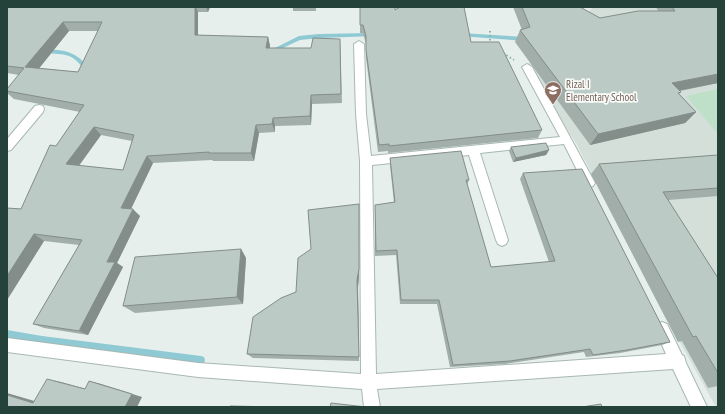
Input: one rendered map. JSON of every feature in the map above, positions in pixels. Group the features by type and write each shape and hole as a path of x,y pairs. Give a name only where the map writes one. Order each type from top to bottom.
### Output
{"street":[{"path":"359,44 361,114 366,161 369,382 372,407"},
{"path":"527,67 595,195"},
{"path":"7,147 39,109"},
{"path":"366,161 567,140"},
{"path":"473,150 502,240"},
{"path":"658,320 699,407"},
{"path":"7,345 198,370 369,382 679,362"}],"path":[{"path":"484,46 490,47 490,32"},
{"path":"502,52 527,67"}],"shaded area":[{"path":"593,7 718,7 718,407 716,407 667,319 576,143 525,64 587,50 576,27"}],"green space":[{"path":"718,89 718,134 686,96"}],"building":[{"path":"7,7 195,7 195,35 268,37 266,48 311,48 313,38 340,39 341,94 311,95 310,116 273,118 272,124 256,125 251,153 209,152 147,156 121,208 133,209 107,262 115,262 79,331 33,324 82,240 34,234 7,276 7,208 21,209 50,145 56,146 84,105 7,91 24,68 7,66","holes":["63,22 102,22 78,72 25,67","94,127 134,135 123,170 66,164"]},
{"path":"360,7 395,7 395,10 400,7 464,7 471,42 499,42 542,130 389,146 389,144 379,145 366,50 366,36 363,25 360,25"},
{"path":"522,7 580,7 600,18 638,11 675,11 672,7 718,7 718,74 672,83 681,92 678,93 696,112 598,134 520,30 530,27"},
{"path":"546,143 549,150 516,158 511,147"},
{"path":"461,151 469,180 466,180 491,267 555,261 523,173 582,169 670,342 593,355 590,349 510,361 453,365 439,300 401,300 397,250 376,251 375,205 395,202 390,158"},
{"path":"718,155 718,188 663,192 718,278 718,373 696,336 693,337 599,164"},
{"path":"359,204 359,269 357,280 359,357 247,354 253,317 281,298 296,292 298,258 311,249 308,210"},
{"path":"241,249 237,297 123,306 135,257"},
{"path":"47,379 85,389 89,381 132,394 125,407 7,407 7,395 33,403"},
{"path":"331,403 366,407 330,407"},
{"path":"601,404 602,407 582,407"},
{"path":"230,406 277,407 230,407"}],"waterway":[{"path":"270,52 299,38 372,35"},
{"path":"461,35 526,39"},
{"path":"43,51 63,52 74,56 87,70"},
{"path":"7,334 42,340 201,360"}],"place":[{"name":"Rizal I Elementary School","path":"553,105"}]}
